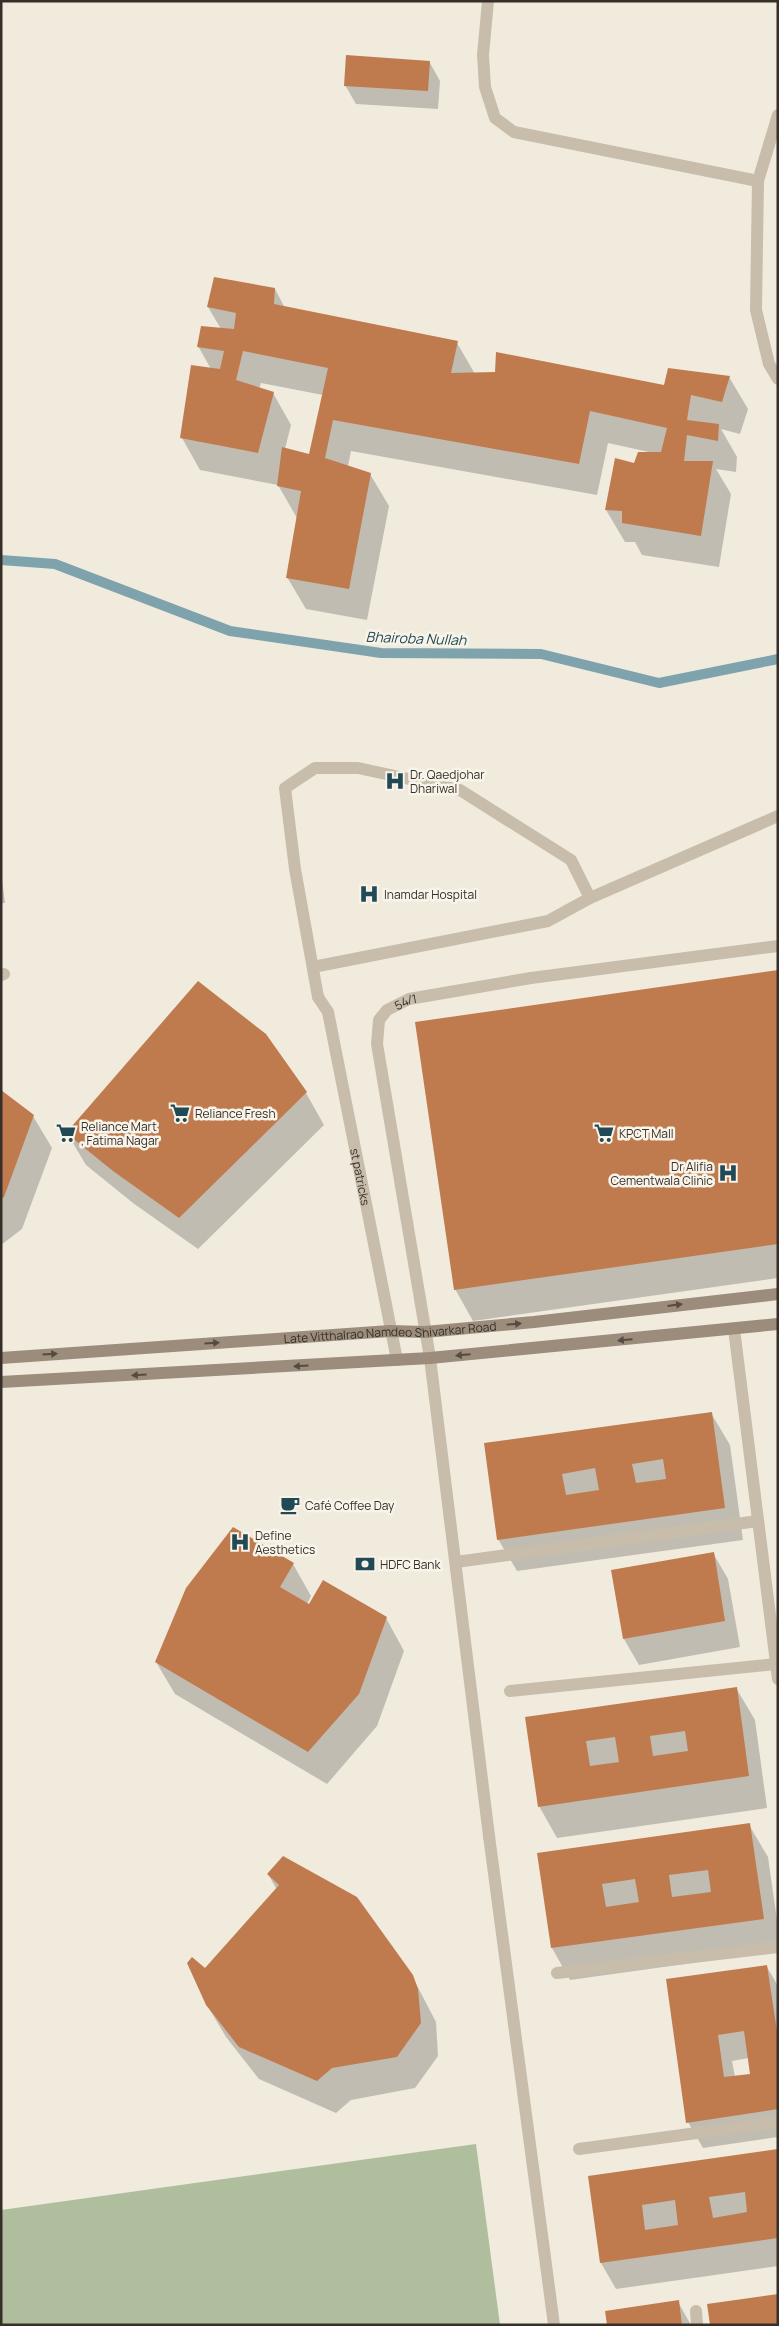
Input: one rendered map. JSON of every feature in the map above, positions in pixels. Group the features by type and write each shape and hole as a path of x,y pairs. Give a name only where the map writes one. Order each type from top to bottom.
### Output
{"main road":[{"name":"Late Vitthalrao Namdeo Shivarkar Road","path":"1,1358 390,1331 425,1332 534,1322 778,1294"},
{"name":"Late Vitthalrao Namdeo Shivarkar Road","path":"1,1382 430,1358 778,1324"}],"street":[{"path":"488,1 483,55 485,87 494,118 514,132 758,180"},
{"path":"778,115 758,180 756,310 769,364 778,379"},
{"name":"st patricks","path":"397,1360 328,1012 318,997 312,967 295,870 285,788 314,768 358,768 460,790 571,860 590,898"},
{"path":"312,967 548,921 590,898 778,816"},
{"name":"54/1","path":"554,2325 430,1358 377,1044 379,1020 387,1010 409,999 531,978 778,946"},
{"path":"734,1329 778,1679"},
{"path":"456,1562 758,1521"},
{"path":"510,1691 776,1664"},
{"path":"558,1973 778,1947"},
{"path":"579,2149 778,2122"},
{"path":"696,2312 698,2325"}],"green space":[{"path":"476,2144 500,2325 1,2325 1,2210"}],"building":[{"path":"346,55 430,61 428,91 344,86"},
{"path":"214,277 275,288 274,304 458,341 451,373 495,372 496,352 664,385 668,368 730,376 722,402 691,395 687,420 719,424 718,441 687,435 684,461 713,461 701,536 622,523 622,511 605,510 615,458 634,463 638,452 661,452 667,428 590,411 579,464 333,420 325,458 371,473 349,589 286,578 301,491 277,486 282,447 309,454 328,368 243,351 236,380 274,392 258,453 180,438 191,365 220,369 224,351 197,347 201,326 234,329 236,313 207,307"},
{"name":"KPCT Mall","path":"778,970 778,1244 454,1290 415,1022"},
{"path":"198,981 266,1034 307,1092 179,1218 113,1171 66,1133"},
{"path":"1,1090 34,1115 4,1197 1,1199"},
{"path":"712,1412 725,1508 497,1540 484,1443","holes":["663,1459 666,1479 636,1483 632,1464","595,1468 599,1490 566,1495 562,1474"]},
{"path":"233,1527 294,1563 280,1587 309,1604 323,1580 387,1617 359,1694 308,1752 155,1662 186,1588"},
{"path":"714,1552 725,1621 623,1639 611,1570"},
{"path":"737,1687 749,1776 538,1807 525,1717","holes":["685,1731 688,1751 653,1756 650,1736","615,1737 619,1762 590,1766 586,1741"]},
{"path":"750,1823 764,1919 551,1948 537,1853","holes":["708,1870 711,1892 672,1897 669,1875","635,1879 639,1902 606,1907 602,1884"]},
{"path":"283,1856 357,1897 413,1975 418,1989 421,2023 397,2057 332,2068 317,2081 239,2047 206,2005 187,1963 192,1957 205,1968 279,1885 267,1874"},
{"path":"767,1965 778,2038 778,2109 686,2123 666,1979","holes":["744,2031 750,2074 724,2077 718,2035"]},
{"path":"778,2149 778,2238 600,2263 588,2176","holes":["745,2192 747,2212 713,2218 709,2197","675,2200 678,2225 645,2230 642,2205"]},
{"path":"778,2294 778,2325 710,2325 707,2304"},
{"path":"679,2300 682,2325 607,2325 605,2311"}],"waterway":[{"name":"Bhairoba Nullah","path":"1,560 55,564 230,631 381,653 541,654 659,683 778,659"}],"place":[{"name":"Dr. Qaedjohar Dhariwal","path":"395,781"},
{"name":"Inamdar Hospital","path":"369,894"},
{"name":"Reliance Fresh","path":"180,1113"},
{"name":"Reliance Mart , Fatima Nagar","path":"66,1133"},
{"name":"KPCT Mall","path":"604,1133"},
{"name":"Dr Alifia Cementwala Clinic","path":"728,1173"},
{"name":"Café Coffee Day","path":"290,1505"},
{"name":"Define Aesthetics","path":"240,1542"},
{"name":"HDFC Bank","path":"365,1564"}]}
